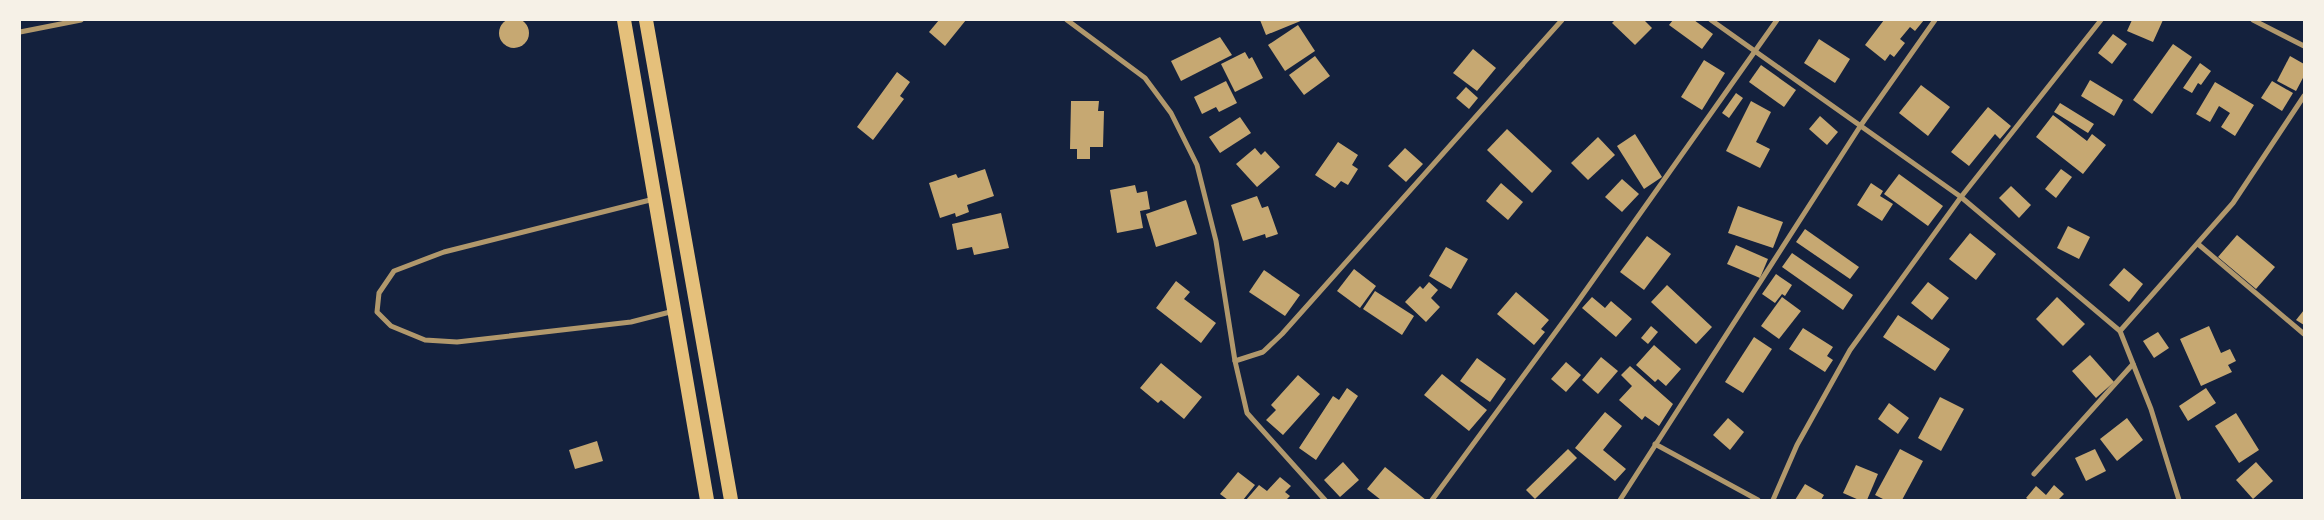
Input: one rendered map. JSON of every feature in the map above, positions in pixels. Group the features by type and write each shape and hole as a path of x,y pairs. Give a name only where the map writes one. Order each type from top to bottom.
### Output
{"highway":[{"path":"624,20 707,500"},
{"path":"646,20 731,500"},
{"path":"636,88 658,84"},
{"path":"695,433 718,428"}],"street":[{"path":"20,32 81,20"},
{"path":"1067,20 1145,78 1171,113 1197,165 1216,240 1235,361 1247,412 1325,500"},
{"path":"1235,361 1263,352 1282,334 1562,20"},
{"path":"1711,20 1961,197 2120,331 2151,409 2179,500"},
{"path":"1432,500 1574,307 1777,20"},
{"path":"1620,500 1861,125 1935,20"},
{"path":"1773,500 1797,444 1850,350 1961,197 2101,20"},
{"path":"2253,20 2304,46"},
{"path":"2120,331 2233,203 2304,96"},
{"path":"655,199 444,252 394,271 379,293 377,312 391,326 425,340 457,342 631,322 674,311"},
{"path":"2198,244 2304,334"},
{"path":"2034,474 2133,364"},
{"path":"1655,444 1758,500"}],"building":[{"path":"514,18 520,19 528,27 528,39 520,47 514,48 508,47 500,39 499,33 500,27 508,19"},
{"path":"939,20 966,20 945,46 929,32"},
{"path":"1260,20 1303,20 1266,35"},
{"path":"1615,20 1644,20 1652,28 1635,45 1612,23"},
{"path":"1673,20 1694,20 1713,34 1702,49 1669,25"},
{"path":"1884,20 1924,20 1915,31 1910,27 1900,39 1905,43 1894,57 1890,54 1885,61 1865,45"},
{"path":"2132,20 2163,20 2153,42 2127,31"},
{"path":"1298,25 1315,51 1285,71 1268,45"},
{"path":"2113,34 2127,44 2112,64 2098,53"},
{"path":"1220,37 1232,55 1181,81 1171,61"},
{"path":"1819,39 1850,59 1835,83 1804,63"},
{"path":"2173,44 2192,57 2152,114 2133,100"},
{"path":"1473,49 1496,68 1477,91 1453,73"},
{"path":"1245,52 1249,59 1252,57 1263,78 1235,92 1221,64"},
{"path":"1315,56 1330,76 1304,95 1289,75"},
{"path":"2290,56 2304,64 2304,76 2296,91 2277,81"},
{"path":"1704,60 1725,73 1702,110 1681,97"},
{"path":"2200,63 2211,71 2201,85 2198,83 2192,93 2183,88"},
{"path":"1761,65 1796,90 1784,107 1749,82"},
{"path":"897,72 910,82 900,96 904,99 873,140 857,127"},
{"path":"2090,80 2123,100 2114,116 2081,96"},
{"path":"1226,81 1237,103 1219,112 1216,107 1202,114 1194,97"},
{"path":"2272,81 2293,93 2282,111 2261,98"},
{"path":"2215,82 2254,105 2235,136 2221,127 2230,113 2219,106 2210,122 2196,114"},
{"path":"1921,85 1950,107 1928,136 1899,113"},
{"path":"1466,87 1478,98 1469,109 1456,98"},
{"path":"1736,93 1743,98 1729,118 1722,113"},
{"path":"1071,101 1099,101 1098,111 1104,111 1103,147 1090,147 1090,159 1077,159 1077,149 1070,149"},
{"path":"1751,101 1771,112 1756,142 1770,149 1760,168 1726,151"},
{"path":"2060,103 2094,124 2088,133 2054,112"},
{"path":"1988,107 2011,126 2000,139 1995,134 1969,166 1951,152"},
{"path":"2053,115 2087,141 2092,134 2106,145 2083,174 2036,137"},
{"path":"1820,116 1838,132 1827,145 1809,129"},
{"path":"1240,117 1251,133 1220,153 1209,137"},
{"path":"1507,129 1552,171 1532,193 1487,150"},
{"path":"1635,134 1662,177 1644,189 1617,146"},
{"path":"1598,137 1615,155 1588,180 1571,163"},
{"path":"1338,142 1358,155 1352,165 1358,169 1348,185 1341,181 1335,188 1315,175"},
{"path":"1255,148 1261,155 1265,151 1280,167 1257,187 1236,164"},
{"path":"1405,148 1423,164 1406,182 1388,166"},
{"path":"985,169 994,196 967,205 969,212 956,217 955,213 940,218 929,183 956,174 958,178"},
{"path":"2061,169 2072,177 2056,198 2045,189"},
{"path":"1899,174 1943,206 1928,226 1884,194"},
{"path":"1622,179 1639,194 1622,212 1605,197"},
{"path":"1501,183 1523,202 1508,220 1486,201"},
{"path":"1871,183 1883,191 1880,196 1893,204 1882,221 1857,205"},
{"path":"1135,185 1137,193 1147,191 1150,209 1140,211 1143,228 1117,233 1110,190"},
{"path":"2011,186 2031,205 2019,218 1999,198"},
{"path":"1257,196 1262,208 1268,206 1278,234 1266,238 1265,234 1243,241 1231,205"},
{"path":"1186,200 1197,234 1156,247 1146,214"},
{"path":"1738,206 1783,222 1773,248 1728,233"},
{"path":"1001,213 1009,248 974,255 972,247 957,250 952,224"},
{"path":"2068,226 2090,237 2079,259 2057,248"},
{"path":"1805,229 1859,267 1850,279 1796,242"},
{"path":"1970,233 1996,254 1976,280 1949,259"},
{"path":"2237,235 2275,267 2256,289 2218,257"},
{"path":"1647,236 1671,254 1644,290 1620,272"},
{"path":"1736,245 1768,259 1760,278 1727,264"},
{"path":"1446,247 1468,259 1451,289 1429,276"},
{"path":"1792,253 1853,295 1843,310 1782,267"},
{"path":"2124,268 2143,284 2129,302 2109,285"},
{"path":"1354,269 1376,286 1360,308 1337,291"},
{"path":"1264,270 1300,295 1285,316 1249,292"},
{"path":"1776,274 1792,285 1785,296 1782,294 1775,303 1762,294"},
{"path":"1176,281 1190,292 1184,299 1216,323 1201,343 1156,308"},
{"path":"1429,282 1438,290 1431,298 1440,307 1426,322 1405,302 1420,286 1423,289"},
{"path":"1928,282 1949,298 1932,320 1911,303"},
{"path":"1667,285 1712,327 1696,344 1651,302"},
{"path":"1375,291 1414,316 1402,335 1363,309"},
{"path":"1516,292 1549,320 1541,329 1545,332 1534,345 1497,314"},
{"path":"1592,297 1605,308 1611,301 1632,319 1616,337 1582,308"},
{"path":"1782,297 1801,311 1779,339 1761,326"},
{"path":"2057,297 2085,324 2063,346 2036,319"},
{"path":"2304,310 2304,325 2296,320"},
{"path":"1898,315 1950,349 1935,371 1883,337"},
{"path":"1651,326 1658,332 1648,344 1641,338"},
{"path":"2209,326 2221,353 2230,349 2236,361 2228,365 2232,372 2201,386 2180,339"},
{"path":"1803,328 1833,347 1827,356 1833,360 1825,372 1789,349"},
{"path":"2158,332 2169,348 2154,358 2143,341"},
{"path":"1754,337 1772,349 1743,393 1725,382"},
{"path":"1654,345 1681,369 1666,386 1658,379 1655,382 1636,365"},
{"path":"2090,355 2114,382 2096,398 2072,371"},
{"path":"1601,357 1618,371 1598,394 1582,380"},
{"path":"1477,358 1506,379 1490,402 1460,381"},
{"path":"1566,362 1581,375 1566,392 1551,379"},
{"path":"1161,363 1202,397 1184,419 1161,400 1158,403 1140,388"},
{"path":"1630,366 1673,404 1659,426 1645,416 1642,420 1619,400 1632,386 1621,375"},
{"path":"1442,374 1487,410 1469,431 1424,395"},
{"path":"1298,375 1320,394 1283,435 1266,420 1276,410 1271,405"},
{"path":"1347,388 1358,396 1316,460 1299,448 1333,396 1339,400"},
{"path":"2206,388 2216,403 2188,421 2179,406"},
{"path":"1940,397 1964,409 1941,451 1918,438"},
{"path":"1889,403 1909,418 1898,434 1878,419"},
{"path":"1605,412 1622,426 1603,450 1626,469 1615,481 1575,448"},
{"path":"2236,413 2259,450 2239,463 2215,426"},
{"path":"1728,418 1744,432 1730,450 1713,435"},
{"path":"2127,418 2143,440 2117,461 2100,439"},
{"path":"597,441 603,461 575,469 569,450"},
{"path":"1568,449 1577,458 1535,499 1526,490"},
{"path":"1900,449 1923,461 1902,500 1885,500 1875,495"},
{"path":"2095,449 2106,471 2086,481 2075,458"},
{"path":"1343,462 1359,480 1340,497 1324,480"},
{"path":"2256,462 2273,481 2253,499 2236,480"},
{"path":"1856,465 1878,474 1867,500 1859,500 1843,493"},
{"path":"1385,467 1426,500 1381,500 1367,489"},
{"path":"1238,472 1255,485 1243,500 1228,500 1220,494"},
{"path":"1280,477 1291,486 1285,492 1290,496 1286,500 1246,500 1259,485 1267,491"},
{"path":"1805,484 1824,495 1821,500 1795,500"},
{"path":"2054,485 2064,494 2058,500 2029,500 2026,498 2036,486 2046,495"}]}
